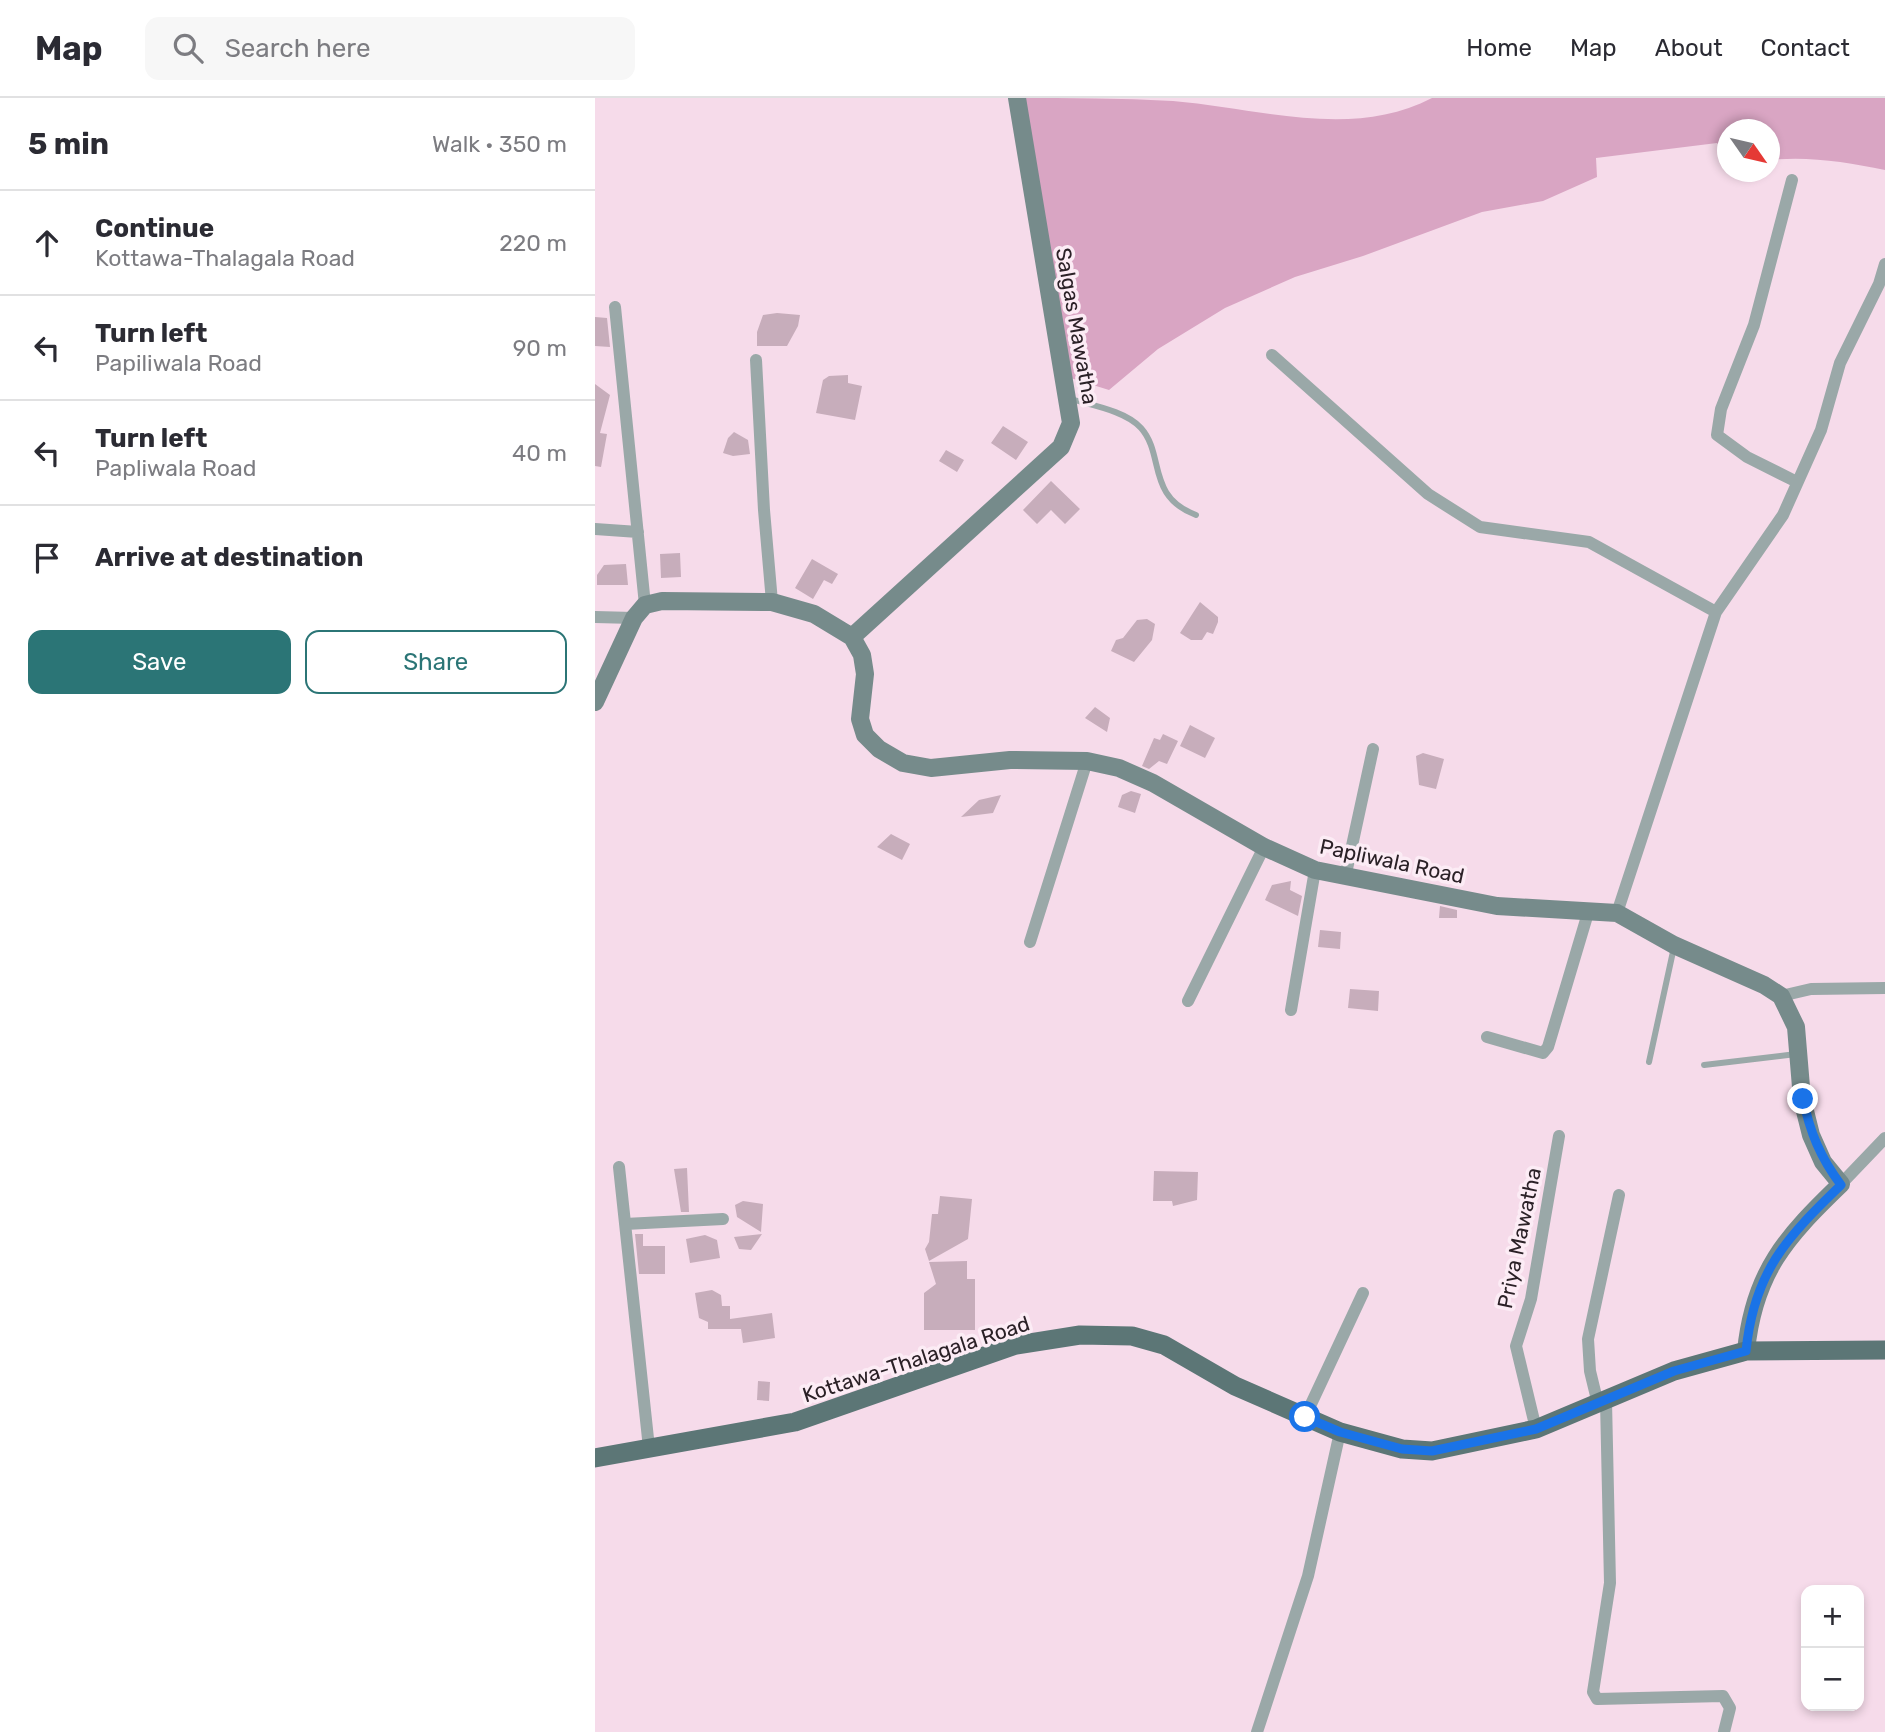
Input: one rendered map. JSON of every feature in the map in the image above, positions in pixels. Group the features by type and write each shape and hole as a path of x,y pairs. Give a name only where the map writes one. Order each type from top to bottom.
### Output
{"main road":[{"name":"Kottawa-Thalagala Road","path":"595,1458 795,1422 1016,1345 1080,1335 1132,1336 1164,1345 1235,1386 1340,1432 1402,1449 1432,1451 1536,1429 1674,1371 1746,1351 1885,1350"}],"street":[{"name":"Salgas Mawatha","path":"852,638 1061,447 1071,423 1017,98"},
{"path":"1792,180 1754,325 1721,410 1717,435 1747,457 1797,482"},
{"path":"1616,913 1716,612 1783,515 1821,430 1840,363 1879,284 1885,264"},
{"path":"595,702 640,611 638,532 615,307"},
{"path":"1272,355 1428,494 1480,527 1589,542 1716,612"},
{"path":"756,360 772,602"},
{"path":"595,528 638,532"},
{"path":"595,617 640,611 662,601 772,602 814,614 852,638"},
{"name":"Papliwala Road","path":"852,638 862,654 864,664 860,719 865,735 879,749 903,763 931,768 1010,760 1087,761 1119,768 1153,783 1264,847 1315,870 1497,906 1616,913 1674,945 1781,996"},
{"path":"1345,878 1373,749"},
{"path":"1030,942 1087,761"},
{"path":"1188,1001 1264,847"},
{"path":"1291,1010 1315,870"},
{"path":"1487,1037 1543,1053 1548,1046 1588,913"},
{"path":"1841,1185 1823,1162 1811,1135 1796,1027 1781,996 1811,989 1885,988"},
{"name":"Priya Mawatha","path":"1536,1429 1516,1346 1519,1328 1531,1299 1559,1136"},
{"path":"1746,1351 1750,1314 1775,1259 1792,1232 1885,1138"},
{"path":"619,1167 649,1448"},
{"path":"1619,1195 1588,1339 1590,1371 1602,1403 1610,1583 1594,1692 1597,1699 1723,1696 1730,1708 1724,1732"},
{"path":"625,1224 723,1219"},
{"path":"1305,1417 1363,1293"},
{"path":"1257,1732 1308,1576 1340,1432"}],"lane":[{"path":"1066,398 1128,419 1140,427 1149,442 1163,487 1180,509 1196,515"},
{"path":"1649,1062 1674,945"},
{"path":"1704,1065 1798,1054"}],"shaded area":[{"path":"1017,98 1173,101 1304,118 1337,119 1370,117 1401,110 1432,98 1885,98 1885,170 1827,160 1780,160 1780,119 1717,119 1717,143 1596,158 1597,177 1543,201 1482,212 1363,256 1295,277 1225,308 1158,349 1109,390 1061,375"}],"building":[{"path":"763,315 800,315 798,326 787,346 757,346 757,332"},
{"path":"595,317 607,318 610,347 595,346"},
{"path":"848,375 848,383 862,386 855,420 816,413 823,380 829,376"},
{"path":"595,384 610,395 600,433 607,434 601,467 595,466"},
{"path":"1003,426 1028,442 1016,460 991,443"},
{"path":"734,432 748,440 750,454 733,456 723,453 728,438"},
{"path":"946,450 964,460 957,472 939,461"},
{"path":"1051,481 1080,509 1065,524 1051,510 1037,524 1023,510"},
{"path":"680,553 681,577 661,578 660,554"},
{"path":"812,559 838,574 832,584 824,580 813,599 795,588"},
{"path":"626,564 628,585 597,585 597,575 604,565"},
{"path":"1200,602 1218,617 1218,622 1213,634 1207,632 1202,640 1191,640 1180,633"},
{"path":"1147,619 1155,624 1152,640 1134,662 1111,651 1116,640 1123,638 1137,620"},
{"path":"1095,707 1110,718 1107,732 1085,718"},
{"path":"1190,725 1215,738 1205,758 1180,746"},
{"path":"1163,734 1178,741 1167,764 1159,761 1149,769 1142,766 1154,738 1160,740"},
{"path":"1423,753 1444,759 1436,789 1419,785 1416,756"},
{"path":"1131,791 1141,794 1135,813 1118,807 1122,795"},
{"path":"1001,795 993,813 961,817 979,800"},
{"path":"891,834 910,844 902,860 877,847"},
{"path":"1291,881 1290,890 1302,896 1298,916 1265,900 1272,885"},
{"path":"1440,906 1457,910 1457,918 1439,918"},
{"path":"1320,930 1341,932 1340,949 1318,947"},
{"path":"1350,989 1379,991 1378,1011 1348,1008"},
{"path":"687,1168 689,1212 681,1212 674,1169"},
{"path":"1154,1171 1198,1172 1197,1200 1173,1206 1172,1201 1153,1201"},
{"path":"940,1196 972,1199 968,1239 929,1261 925,1249 929,1242 932,1214 938,1214"},
{"path":"743,1201 763,1204 761,1232 737,1217 735,1205"},
{"path":"635,1234 643,1234 643,1246 665,1246 665,1274 639,1274"},
{"path":"762,1234 751,1250 739,1249 734,1237"},
{"path":"705,1235 717,1240 720,1258 690,1263 686,1239"},
{"path":"967,1261 967,1279 975,1279 975,1330 924,1330 924,1293 936,1284 929,1262"},
{"path":"712,1290 721,1295 722,1306 730,1306 730,1319 772,1313 775,1338 743,1343 741,1329 708,1329 708,1322 699,1318 695,1293"},
{"path":"758,1381 770,1382 769,1401 757,1400"}],"route":[{"path":"1305,1417 1340,1432 1402,1449 1432,1451 1536,1429 1674,1371 1746,1351 1750,1314 1775,1259 1792,1232 1841,1185 1823,1162 1811,1135 1803,1099"}]}
